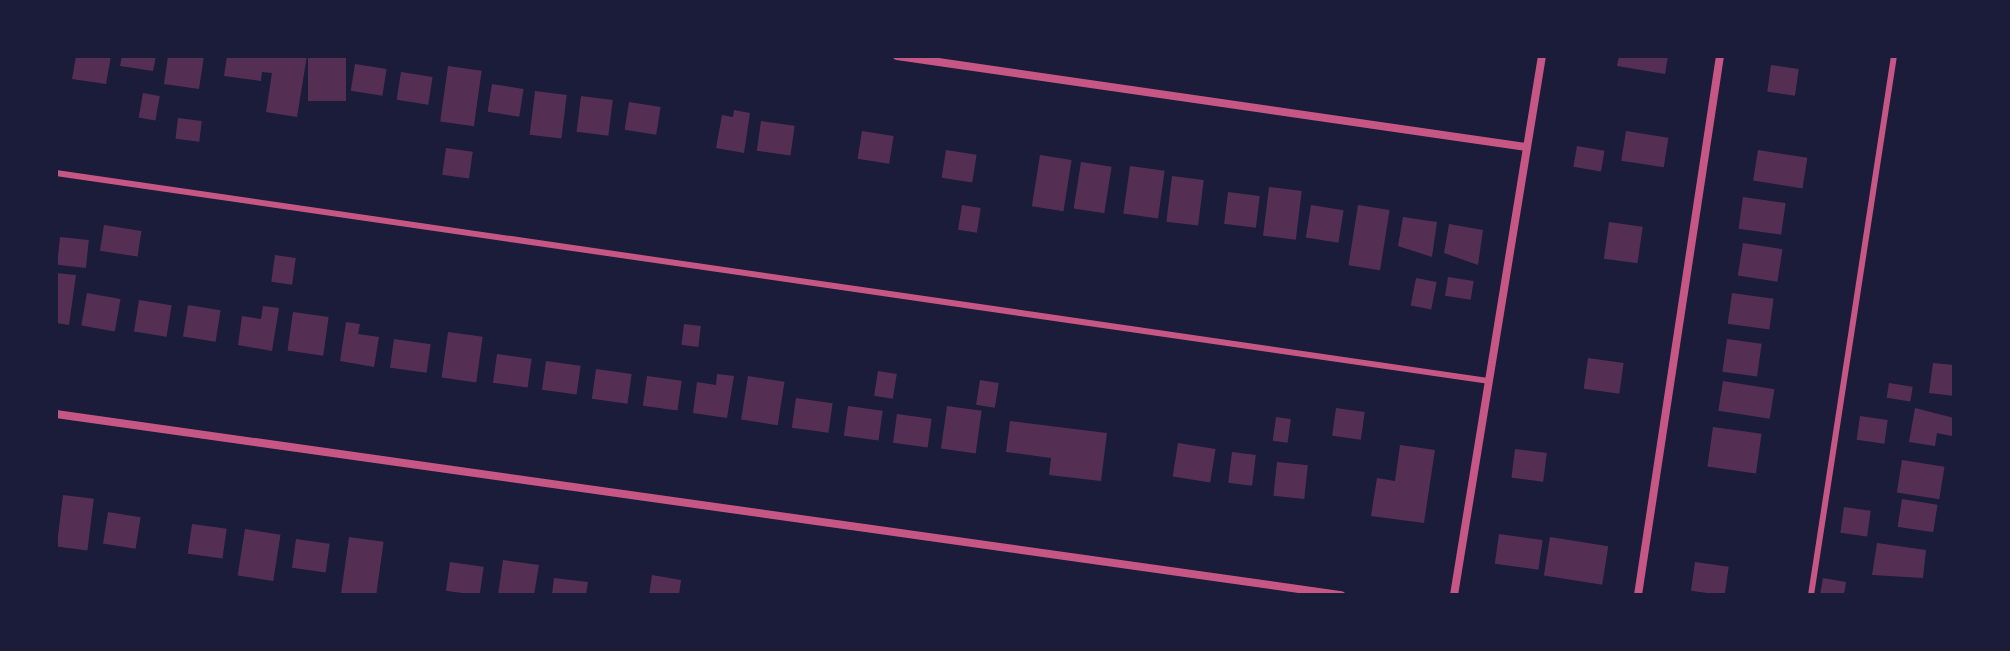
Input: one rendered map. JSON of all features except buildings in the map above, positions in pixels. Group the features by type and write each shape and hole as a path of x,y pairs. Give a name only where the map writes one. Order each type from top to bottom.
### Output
{"street":[{"path":"897,56 1526,147"},
{"path":"1454,595 1542,56"},
{"path":"1638,595 1720,56"},
{"path":"56,414 1341,595"}],"lane":[{"path":"1811,595 1894,56"},
{"path":"56,173 1488,381"}]}
